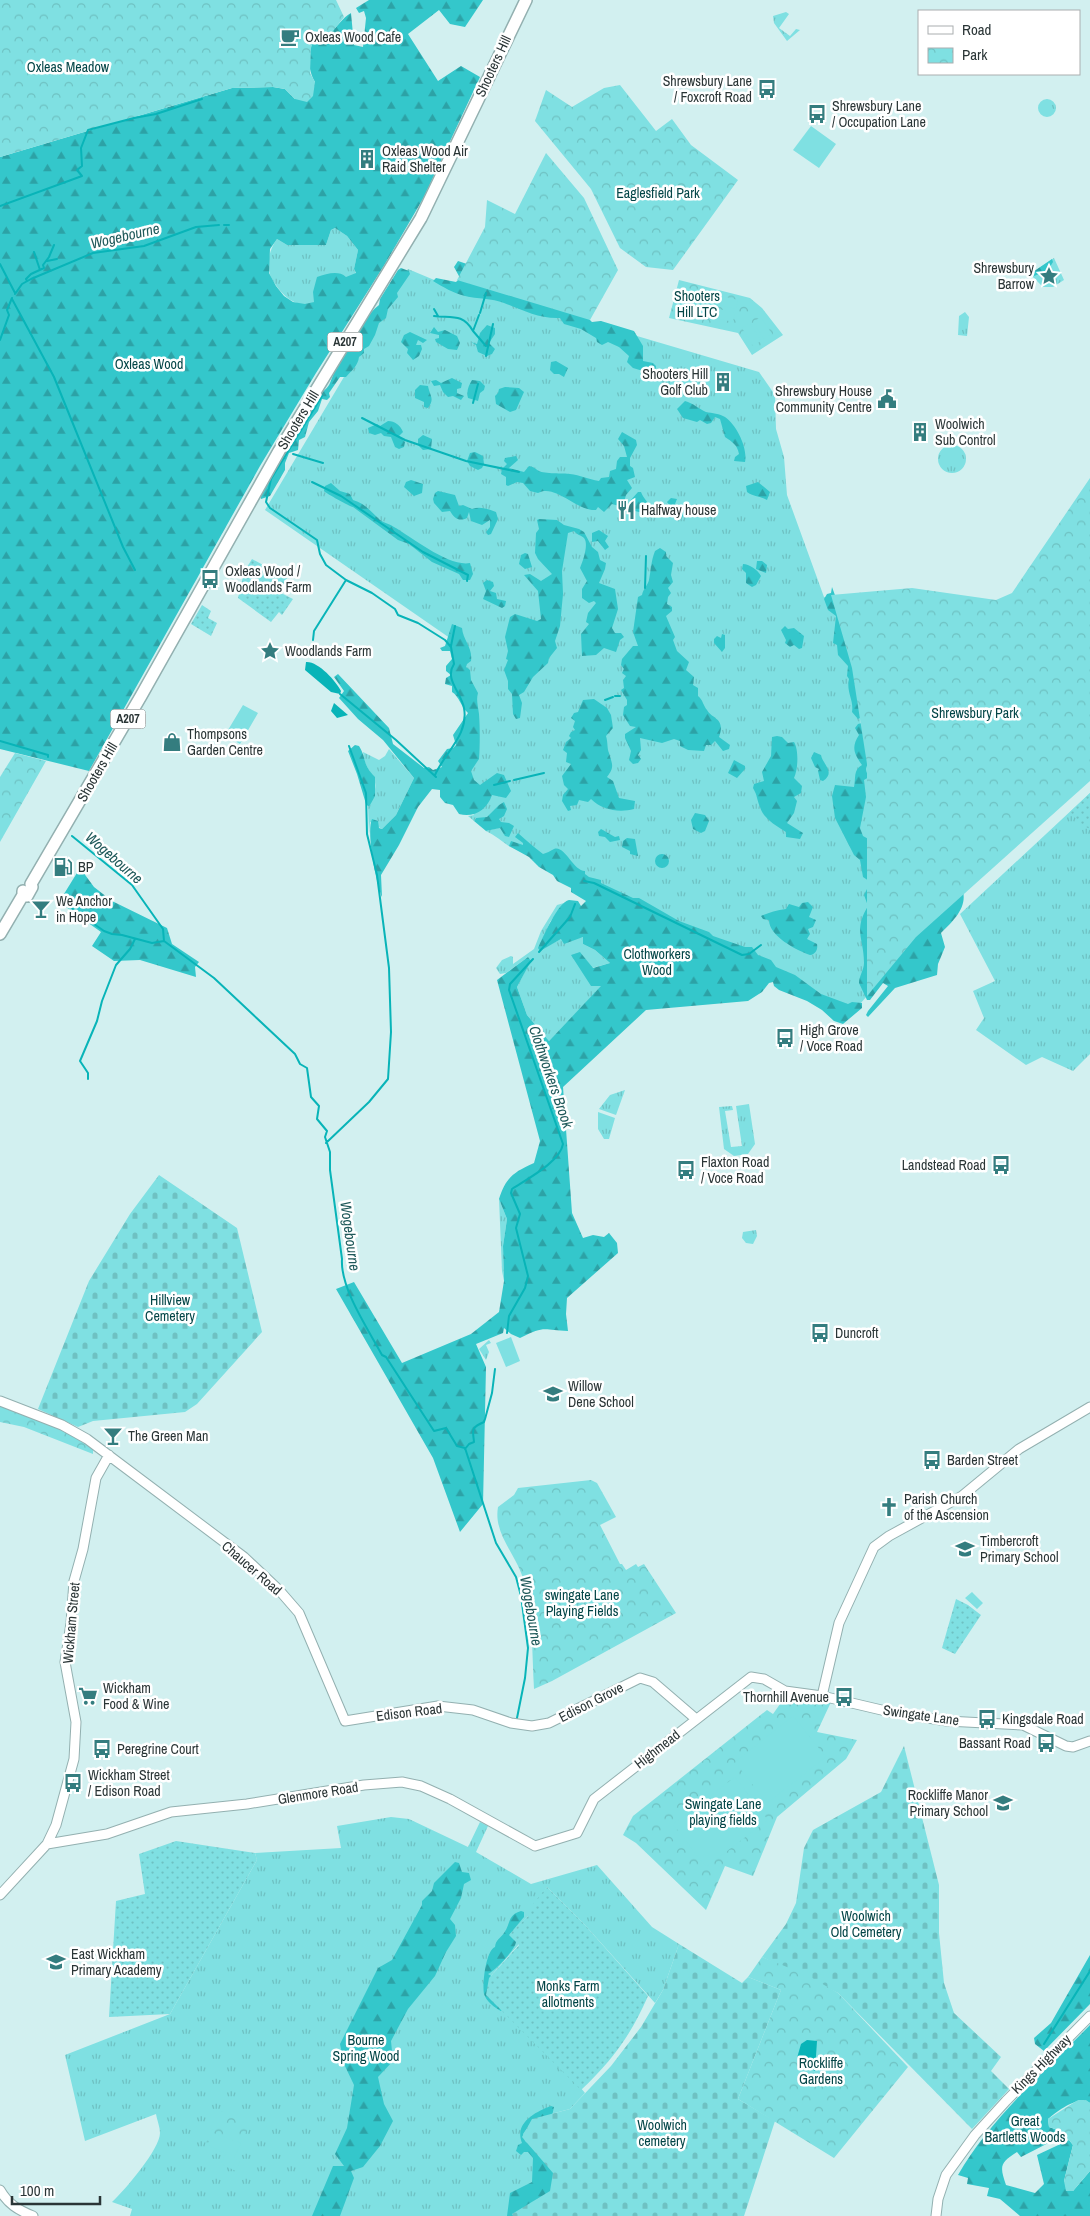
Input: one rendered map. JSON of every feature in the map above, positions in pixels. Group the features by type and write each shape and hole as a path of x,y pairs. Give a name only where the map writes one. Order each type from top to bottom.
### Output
{"main road":[{"name":"Shooters Hill","path":"0,934 23,895 27,896 32,887 30,884 141,696 279,451 421,218 526,0"}],"street":[{"path":"0,1400 62,1425 109,1455"},
{"path":"822,1696 839,1623 871,1552 877,1544 962,1496 1019,1450 1090,1406"},
{"name":"Chaucer Road","path":"109,1455 244,1557 296,1608 322,1664 345,1721"},
{"name":"Wickham Street","path":"0,1895 47,1844 56,1825 74,1759 76,1722 65,1662 71,1623 74,1581 83,1549 96,1478 109,1455"},
{"name":"Swingate Lane","path":"751,1677 764,1679 785,1690 919,1717 947,1721 1023,1725 1066,1746 1073,1747 1090,1741"},
{"name":"Highmead","path":"577,1833 594,1799 751,1677"},
{"name":"Edison Grove","path":"473,1710 511,1723 532,1726 549,1723 640,1678 653,1682 696,1719"},
{"name":"Edison Road","path":"345,1721 438,1706 473,1710"},
{"name":"Glenmore Road","path":"47,1844 107,1834 171,1812 250,1804 364,1785 402,1782 421,1786 450,1799 535,1846 577,1833"},
{"name":"Kings Highway","path":"936,2216 938,2198 946,2175 975,2135 1090,2016"},
{"path":"0,2190 15,2208 33,2216"}],"green space":[{"name":"Oxleas Meadow","path":"0,0 336,0 344,17 333,31 320,35 314,40 311,48 310,73 315,82 313,96 307,102 295,99 285,89 273,87 232,88 0,157"},
{"name":"Oxleas Wood","path":"369,0 483,0 465,27 450,24 439,10 408,34 438,81 461,66 480,77 424,197 385,264 260,466 89,771 0,749 0,157 232,88 273,87 285,89 295,99 315,82 309,64 311,44 321,34 331,32 351,13 354,45 363,47 366,18 364,11 359,13 356,8","holes":["335,228 347,236 358,250 354,269 356,273 346,277 336,273 317,277 313,292 314,302 305,304 293,302 284,296 269,273 270,249 277,239 287,245 326,245 331,230"]},
{"path":"786,12 789,14 779,28 790,36 796,29 800,30 787,41 774,23 773,16"},
{"name":"Eaglesfield Park","path":"620,85 656,131 672,119 691,145 738,180 673,270 646,267 620,248 591,189 535,121 546,90 572,107 604,88"},
{"path":"1047,99 1055,104 1056,108 1051,116 1047,117 1039,112 1038,108 1043,100"},
{"path":"811,126 836,144 819,168 793,150"},
{"name":"Eaglesfield Park","path":"546,153 584,198 618,270 590,320 457,280 485,227 487,200 515,214"},
{"path":"335,228 347,236 358,250 354,269 356,274 350,276 315,302 301,304 289,299 279,290 270,274 268,264 274,243 277,239 287,245 326,245 331,230"},
{"path":"1054,258 1064,280 1053,287 1043,287 1030,274"},
{"path":"1052,259 1053,262 1048,270 1032,277 1030,274"},
{"path":"458,261 585,315 592,322 601,321 634,331 643,346 643,361 653,363 656,366 656,371 653,374 633,368 627,362 629,356 619,347 608,342 602,345 597,342 596,338 581,329 564,324 560,318 538,316 499,301 461,295 433,281 436,278 456,282 460,278 454,267"},
{"path":"401,268 409,271 410,274 397,293 398,297 388,309 386,318 379,323 369,346 364,349 364,353 359,357 354,368 346,377 340,377 329,393 330,397 327,400 322,399 318,411 309,422 305,437 299,440 298,450 289,453 285,463 285,470 270,496 261,499 260,495 320,395 329,385 342,357 354,346 363,324 379,305 380,299"},
{"path":"408,269 451,287 637,336 759,372 775,395 776,429 784,457 787,495 824,597 832,597 852,668 867,764 867,996 853,1012 509,846 486,831 498,828 476,818 474,821 468,816 474,815 442,773 471,732 457,643 265,510"},
{"name":"Shooters Hill LTC","path":"679,280 750,298 762,308 783,335 752,355 738,333 669,318"},
{"path":"687,288 708,293 705,302 685,297"},
{"path":"718,295 738,300 736,309 715,304"},
{"path":"684,300 705,305 702,315 682,310"},
{"path":"715,308 735,313 733,322 712,317"},
{"path":"965,312 969,317 967,336 958,335 959,316"},
{"path":"761,317 772,334 764,339 753,322"},
{"path":"750,323 761,341 753,346 742,328"},
{"path":"487,325 495,328 495,334 489,343 495,349 492,354 487,356 478,352 476,345 471,342 477,344 480,333"},
{"path":"434,327 438,332 445,330 457,336 460,343 457,350 448,349 436,342 435,339 439,338 439,335 430,333"},
{"path":"410,332 427,340 423,343 418,340 416,345 421,345 422,349 419,356 413,360 407,353 408,349 401,342 404,335"},
{"path":"556,361 568,368 564,377 554,374 550,370 551,362"},
{"path":"452,378 462,383 461,388 457,389 457,393 464,396 461,400 453,396 448,397 440,385 434,386 431,381 436,380 441,383"},
{"path":"472,380 480,381 485,386 484,390 480,393 478,401 468,398 467,395"},
{"path":"420,385 428,386 432,400 428,408 424,407 424,402 415,398 415,390"},
{"path":"505,387 519,388 524,392 516,410 510,412 496,404 495,396 499,389"},
{"path":"685,401 706,412 723,416 734,426 743,444 745,462 734,461 735,457 739,454 737,448 725,437 720,419 715,417 711,423 707,424 700,420 697,422 683,418 677,409"},
{"path":"388,421 399,425 403,432 399,436 405,442 404,447 399,449 395,447 391,437 384,436 381,433 375,435 369,433 368,428 377,424 380,426"},
{"path":"622,432 636,440 637,445 630,458 630,466 633,468 635,477 627,480 632,488 626,495 624,502 619,506 612,504 604,512 598,507 596,510 582,507 552,492 538,493 530,491 523,483 517,482 508,486 506,485 506,477 501,474 502,469 507,464 504,461 505,458 516,456 518,460 509,468 524,472 529,466 542,472 574,475 599,481 601,478 609,477 610,471 616,469 617,461 620,457 627,457 624,446 618,439"},
{"path":"423,435 432,439 431,449 423,450 418,445 418,439"},
{"path":"952,445 962,449 966,459 962,469 952,473 942,469 938,459 942,449"},
{"path":"475,452 483,456 484,464 478,470 470,466 467,461 470,453"},
{"name":"Shrewsbury Park","path":"1090,478 1090,781 916,937 867,996 867,764 852,668 831,595 912,588 996,600 1012,593"},
{"path":"411,480 423,484 422,493 414,496 404,487 406,482"},
{"path":"758,482 770,492 767,500 747,492 746,486"},
{"path":"331,483 340,491 350,494 353,500 365,506 380,520 431,551 452,561 470,563 473,574 470,580 463,580 459,574 432,562 409,544 398,540 353,507 326,493 324,491 325,486"},
{"path":"438,491 455,495 459,506 463,505 472,509 484,508 496,512 498,519 491,534 488,535 486,532 490,527 490,520 482,525 471,521 469,512 467,518 462,520 455,517 450,511 442,512 433,499"},
{"path":"638,492 641,492 650,507 653,513 651,515 635,511 630,501"},
{"path":"671,498 677,499 675,504 685,511 682,518 678,519 670,515 671,507 667,502"},
{"path":"537,520 557,520 564,525 584,532 592,547 598,552 600,560 606,563 599,583 615,589 618,609 612,628 615,633 621,633 624,637 620,640 616,652 604,648 596,655 582,656 581,634 589,624 586,622 588,613 596,603 594,601 589,603 582,598 582,589 587,581 580,568 585,553 586,544 584,538 574,531 568,533 562,571 563,594 560,626 555,641 557,648 549,658 548,663 533,677 524,692 519,695 522,703 520,718 516,719 513,714 512,694 508,689 508,681 504,670 508,660 506,659 508,651 505,637 510,617 515,614 537,621 541,619 538,591 524,575 530,574 541,581 552,574 535,553 536,533 539,529"},
{"path":"599,530 608,536 605,541 609,547 605,550 598,541 592,542 592,533"},
{"path":"660,548 666,552 666,556 673,563 671,575 673,582 668,588 671,593 667,604 672,607 672,611 666,616 675,637 673,640 677,651 689,662 686,670 694,677 693,685 698,688 698,696 709,713 720,722 721,731 719,737 730,745 729,749 723,751 715,741 711,745 706,745 704,751 688,750 680,746 680,741 674,739 662,743 640,738 641,750 638,755 641,759 638,763 633,764 629,760 631,751 625,734 636,727 630,726 623,715 627,700 621,690 624,688 623,680 626,676 622,673 624,669 621,665 622,659 633,646 638,646 633,632 638,597 642,595 648,582 655,551"},
{"path":"528,554 532,567 525,569 519,564 521,555"},
{"path":"252,559 287,578 279,592 293,599 282,615 279,612 271,622 238,598 244,572"},
{"path":"757,561 762,561 767,565 766,573 756,569"},
{"path":"743,564 753,568 761,576 756,585 752,587 746,583 746,573 742,569"},
{"path":"487,580 493,582 494,586 490,591 496,593 497,599 506,601 505,606 502,608 483,599 486,591 483,583"},
{"path":"832,587 844,620 862,717 858,719 852,712 848,688 848,666 838,655 837,645 833,643 836,616 828,610 824,599 827,594 831,593"},
{"path":"202,605 211,611 208,618 217,623 211,636 191,624"},
{"path":"452,624 462,628 471,656 471,661 466,667 470,670 471,680 478,693 480,725 479,759 471,771 474,780 480,785 497,773 504,775 511,791 506,798 492,795 487,805 479,812 465,815 459,814 453,805 445,803 440,797 440,790 432,789 418,807 381,875 382,897 375,870 370,826 372,819 378,821 379,828 382,829 396,815 414,778 383,740 358,719 339,698 344,691 334,677 338,674 389,728 393,744 424,768 429,767 433,770 442,767 438,761 447,749 453,748 456,745 453,735 468,713 452,692 452,686 445,684 446,678 451,675 446,671 446,666 452,659 450,651 442,651 440,648 445,646"},
{"path":"785,626 788,629 794,628 804,636 802,648 799,649 794,645 790,647 785,643 786,640 781,630"},
{"path":"722,634 725,635 725,648 722,652 714,643 714,639 717,636 721,638"},
{"path":"594,699 607,708 611,715 613,728 606,736 612,765 607,777 613,781 619,798 635,801 634,809 611,810 600,806 591,799 588,802 579,800 577,805 570,806 571,810 568,811 562,801 563,795 568,789 564,785 562,776 571,764 566,762 567,753 563,750 566,742 571,738 569,736 571,732 575,730 573,727 575,721 571,718 574,713 578,712 583,700"},
{"path":"243,705 258,713 240,744 225,735"},
{"path":"862,723 869,763 866,770 869,777 864,780 866,797 860,828 863,836 963,891 964,897 958,914 941,933 945,947 938,964 937,975 895,988 868,1017 866,1015 868,1011 888,986 883,983 870,1000 867,1000 859,983 864,963 860,928 868,906 864,895 869,881 863,877 860,860 854,855 835,818 832,796 835,785 854,787 856,772 862,765 854,750 859,735 855,728 858,724"},
{"path":"772,737 782,737 788,743 794,742 797,750 797,765 794,778 802,786 801,793 794,797 797,801 794,813 787,823 803,833 800,839 786,837 786,832 767,818 762,811 753,788 754,784 764,781 762,772 771,756"},
{"path":"355,745 359,746 366,765 375,777 375,796 369,807 366,804 348,751"},
{"path":"389,749 414,778 396,815 382,829 370,822 369,834 368,806 373,795 375,781 367,768 363,752 379,760 385,756"},
{"path":"814,752 821,755 829,771 827,778 823,781 820,780 819,769 815,767 811,758"},
{"path":"15,753 46,761 0,842 0,777"},
{"path":"734,760 745,766 745,769 737,778 728,773"},
{"path":"1090,793 1090,1054 1073,1071 1042,1057 1026,1065 976,1030 984,1018 973,991 995,981 960,914"},
{"path":"1090,793 1090,829 1082,825 1070,812"},
{"path":"504,802 507,809 504,816 499,819 501,822 514,826 509,837 505,836 500,828 486,831 474,821 476,818 487,817"},
{"path":"695,813 705,815 709,821 705,831 701,833 693,829 691,820"},
{"path":"601,829 615,837 619,836 620,840 610,842 605,837 599,836 598,832"},
{"name":"Clothworkers Wood","path":"518,833 543,854 558,849 577,867 585,871 585,874 589,877 601,880 601,883 633,898 639,898 679,921 709,932 713,936 745,947 752,947 758,955 771,960 776,967 795,975 821,994 848,1004 852,1002 862,1003 862,1008 843,1024 834,1021 822,1010 807,1001 779,990 774,986 773,982 769,983 762,992 748,1001 646,1010 563,1087 572,1213 583,1238 593,1235 604,1237 609,1233 617,1243 618,1253 567,1298 568,1331 540,1330 520,1338 504,1328 503,1333 476,1344 486,1367 483,1504 460,1532 433,1458 336,1289 354,1282 402,1363 471,1334 499,1312 504,1281 503,1246 507,1219 499,1199 508,1180 521,1169 534,1163 540,1141 497,980 528,957 531,961 517,987 527,1015 549,1041 601,986 591,986 571,955 580,952 593,968 610,963 595,950 583,944 583,937 564,944 561,939 540,951 538,948 540,943 560,907 569,900 578,901 581,906 586,901 571,892 571,888 557,881 553,875 539,867 529,857 509,846 511,841 523,845 515,837"},
{"path":"627,838 635,839 638,856 630,854 630,851 622,847 623,841"},
{"path":"659,854 665,854 669,861 665,868 659,868 655,864 655,858"},
{"path":"80,868 94,887 112,901 167,928 172,944 199,962 195,967 196,977 140,960 114,961 92,946 101,932 59,902"},
{"path":"808,902 813,907 809,917 816,920 813,927 808,929 810,934 807,939 817,944 817,949 810,955 784,942 773,932 769,920 763,919 761,916 786,909 789,904 799,907 802,903"},
{"path":"564,903 550,922 539,948 540,950 561,939 584,937 583,944 595,950 610,963 592,968 580,952 602,986 549,1041 527,1015 517,987 530,962 528,957 506,973 500,974 496,968 502,960 511,956 513,957 513,964 534,949 541,931 557,905"},
{"path":"625,1090 616,1115 599,1109 610,1095"},
{"path":"749,1104 755,1144 748,1154 734,1156 724,1149 719,1107 732,1106 733,1110 725,1111 731,1147 742,1146 736,1106"},
{"path":"598,1112 615,1118 609,1139 604,1139 598,1129"},
{"name":"Hillview Cemetery","path":"159,1175 237,1228 262,1332 197,1404 185,1412 93,1421 78,1427 38,1409 89,1281 130,1214"},
{"path":"499,1199 507,1219 503,1246 504,1281 502,1271"},
{"path":"756,1230 757,1236 753,1244 746,1243 742,1238 743,1232"},
{"path":"511,1337 520,1361 506,1367 496,1343"},
{"path":"489,1340 491,1343 486,1345 489,1352 486,1360 479,1349"},
{"path":"0,1405 63,1430 93,1449 93,1454 24,1427 0,1422"},
{"name":"swingate Lane Playing Fields","path":"591,1480 597,1483 616,1517 600,1525 620,1564 626,1570 636,1564 638,1567 644,1564 676,1613 534,1689 532,1635 527,1595 521,1572 499,1527 498,1507 514,1495 518,1488"},
{"path":"972,1592 983,1603 977,1609 965,1598"},
{"path":"956,1599 981,1615 955,1654 942,1648"},
{"name":"Swingate Lane playing fields","path":"785,1697 831,1702 817,1732 857,1740 846,1759 777,1817 753,1876 725,1866 706,1910 636,1843 623,1835 633,1816 767,1710 773,1714"},
{"path":"793,1716 826,1757 767,1803 735,1762"},
{"name":"Woolwich Old Cemetery","path":"904,1746 939,1885 939,1933 944,1983 954,2013 1001,2057 991,2071 1009,2089 972,2129 838,1993 762,1957 786,1924 796,1903 804,1848 813,1830 881,1792"},
{"path":"735,1777 768,1820 706,1867 673,1824"},
{"path":"391,1817 409,1819 468,1847 480,1822 488,1826 476,1852 531,1884 597,1865 652,1927 679,1944 663,1990 655,2003 584,1924 547,1887 528,1916 511,1934 519,1944 489,1978 585,2093 570,2109 532,2119 553,2173 513,2216 130,2216 132,2209 112,2202 133,2179 154,2149 160,2133 156,2114 85,2141 65,2055 170,2014 257,1860 255,1853 341,1848 337,1826"},
{"path":"176,1841 255,1853 257,1860 170,2014 109,2017 116,1901 145,1894 139,1854"},
{"name":"Bourne Spring Wood","path":"455,1862 459,1863 462,1872 469,1873 471,1880 464,1884 461,1898 450,1919 455,1925 456,1936 435,1976 408,2009 391,2041 393,2061 378,2077 384,2104 393,2121 380,2146 363,2167 351,2171 354,2178 340,2216 312,2216 333,2166 344,2166 335,2154 347,2128 354,2085 344,2064 340,2044 378,1968 392,1960 422,1905 422,1901 432,1891 434,1883"},
{"name":"Monks Farm allotments","path":"547,1887 584,1924 648,1996 635,2023 620,2047 581,2090 486,1995 489,1978 519,1945 510,1934 528,1916 527,1911"},
{"path":"521,1911 524,1912 524,1917 509,1935 516,1942 515,1946 504,1960 488,1974 493,1977 504,2008 501,2011 491,2004 484,1994 485,1968 489,1954 506,1930 511,1917"},
{"name":"Woolwich cemetery","path":"679,1944 742,1983 748,1977 781,1990 738,2099 775,2121 744,2216 513,2216 512,2214 550,2191 553,2173 522,2137 532,2119 570,2109 611,2066 641,2027 663,1990"},
{"path":"1090,1955 1090,2004 1044,2051 1035,2044 1034,2038 1051,2023"},
{"name":"Rockliffe Gardens","path":"762,1957 807,1975 838,1993 908,2067 834,2158 738,2099 781,1990 748,1977"},
{"name":"Great Bartletts Woods","path":"1090,2025 1090,2103 1085,2101 1074,2102 1048,2119 1049,2127 1058,2130 1060,2137 1021,2157 1017,2152 1007,2159 1002,2170 1006,2185 1035,2193 1044,2184 1037,2155 1069,2140 1073,2145 1064,2181 1073,2191 1090,2171 1090,2216 1020,2216 1000,2199 987,2196 989,2188 967,2184 968,2178 958,2175 971,2154 1002,2115"},
{"path":"1078,2100 1086,2100 1090,2103 1090,2171 1073,2191 1066,2191 1064,2181 1073,2145 1069,2140 1060,2137 1058,2130 1049,2127 1048,2119"},
{"path":"551,2106 554,2107 552,2116 530,2124 523,2134 525,2141 559,2172 551,2193 516,2216 507,2216 510,2193 532,2182 533,2158 528,2152 524,2152 521,2155 516,2151 518,2145 522,2143 520,2136 523,2124 533,2115"},
{"path":"221,2111 226,2114 234,2111 236,2114 234,2117 240,2117 241,2121 249,2125 241,2143 233,2140 226,2154 205,2145"},
{"path":"213,2133 241,2143 234,2158 240,2161 236,2171 221,2164 226,2153 207,2145"}],"shaded area":[{"path":"306,662 316,665 326,672 339,687 340,694 331,692 305,670"},
{"path":"334,703 348,715 337,718 331,711"},
{"path":"807,2040 817,2041 815,2071 803,2065 797,2058 801,2044"}],"waterway":[{"path":"0,206 82,176 77,170 82,166 81,148 88,130 156,114 202,99"},
{"name":"Wogebourne","path":"15,294 22,284 31,279 93,253 144,246 196,227 219,225"},
{"name":"Wogebourne","path":"224,225 229,225"},
{"path":"27,281 26,279 31,274 44,268 43,265 54,245"},
{"path":"34,252 40,270"},
{"path":"47,261 57,259"},
{"path":"0,264 15,293"},
{"path":"480,313 486,293"},
{"name":"Wogebourne","path":"0,340 9,315 7,310 12,298"},
{"path":"12,299 54,377 123,547 135,570"},
{"path":"434,309 438,316"},
{"path":"479,315 473,331 486,346"},
{"path":"434,316 461,319 473,331"},
{"path":"486,356 493,324"},
{"path":"473,403 478,384"},
{"path":"322,396 271,479 266,502 270,508 317,540 320,554 326,565 346,580 372,593 395,609 398,615 418,623 445,640 451,647 454,664 451,675 464,708 465,718 460,735 435,775"},
{"path":"362,418 405,440 466,461 519,472"},
{"path":"293,454 323,463"},
{"path":"312,482 341,496 423,552 468,575 467,581"},
{"path":"645,588 646,556"},
{"path":"313,640 314,631 346,580"},
{"path":"451,646 455,626"},
{"path":"340,694 396,740 436,777"},
{"path":"615,696 620,696"},
{"path":"605,700 613,697"},
{"name":"Wogebourne","path":"0,741 48,755 48,757"},
{"path":"326,1143 369,1102 388,1079 391,1032 389,968 377,875 367,834 366,793 349,746"},
{"path":"514,780 544,773"},
{"path":"494,785 510,781"},
{"name":"Wogebourne","path":"72,836 132,885 163,929 164,941 214,978 295,1054 300,1064 307,1068 311,1097 319,1106 317,1119 327,1131 325,1137 330,1152 330,1170 345,1283 382,1355 386,1357 434,1431 446,1428 457,1446 465,1448 496,1543 516,1577 521,1596 528,1648 525,1678 517,1718"},
{"name":"Clothworkers Brook","path":"584,881 594,883 742,955 749,954 761,945"},
{"path":"63,902 104,931 152,943 164,941"},
{"name":"Clothworkers Brook","path":"539,952 570,917 575,904"},
{"path":"88,1079 88,1073 80,1061 97,1021 102,1001 116,965 130,949 135,939"},
{"name":"Clothworkers Brook","path":"507,1333 509,1316 525,1288 528,1276 516,1228 520,1214 511,1193 512,1189 550,1164 561,1151 563,1144 509,990 510,984 533,959"},
{"name":"Clothworkers Brook","path":"465,1449 474,1442 474,1428 484,1422 492,1393 495,1369"},
{"path":"1044,2044 1090,1971"}],"place":[{"name":"Oxleas Wood Cafe","path":"290,37"},
{"name":"Shrewsbury Lane / Foxcroft Road","path":"767,89"},
{"name":"Shrewsbury Lane / Occupation Lane","path":"817,114"},
{"name":"Oxleas Wood Air Raid Shelter","path":"367,159"},
{"name":"Shrewsbury Barrow","path":"1049,276"},
{"name":"Shooters Hill Golf Club","path":"723,382"},
{"name":"Shrewsbury House Community Centre","path":"887,399"},
{"name":"Woolwich Sub Control","path":"920,432"},
{"name":"Halfway house","path":"626,510"},
{"name":"Oxleas Wood / Woodlands Farm","path":"210,579"},
{"name":"Woodlands Farm","path":"270,651"},
{"name":"Thompsons Garden Centre","path":"172,742"},
{"name":"BP","path":"63,867"},
{"name":"We Anchor in Hope","path":"41,909"},
{"name":"High Grove / Voce Road","path":"785,1038"},
{"name":"Landstead Road","path":"1001,1165"},
{"name":"Flaxton Road / Voce Road","path":"686,1170"},
{"name":"Duncroft","path":"820,1333"},
{"name":"Willow Dene School","path":"553,1394"},
{"name":"The Green Man","path":"113,1436"},
{"name":"Barden Street","path":"932,1460"},
{"name":"Parish Church of the Ascension","path":"889,1507"},
{"name":"Timbercroft Primary School","path":"965,1549"},
{"name":"Wickham Food & Wine","path":"88,1696"},
{"name":"Thornhill Avenue","path":"844,1697"},
{"name":"Kingsdale Road","path":"987,1719"},
{"name":"Bassant Road","path":"1046,1743"},
{"name":"Peregrine Court","path":"102,1749"},
{"name":"Wickham Street / Edison Road","path":"73,1783"},
{"name":"Rockliffe Manor Primary School","path":"1003,1803"},
{"name":"East Wickham Primary Academy","path":"56,1962"}]}
